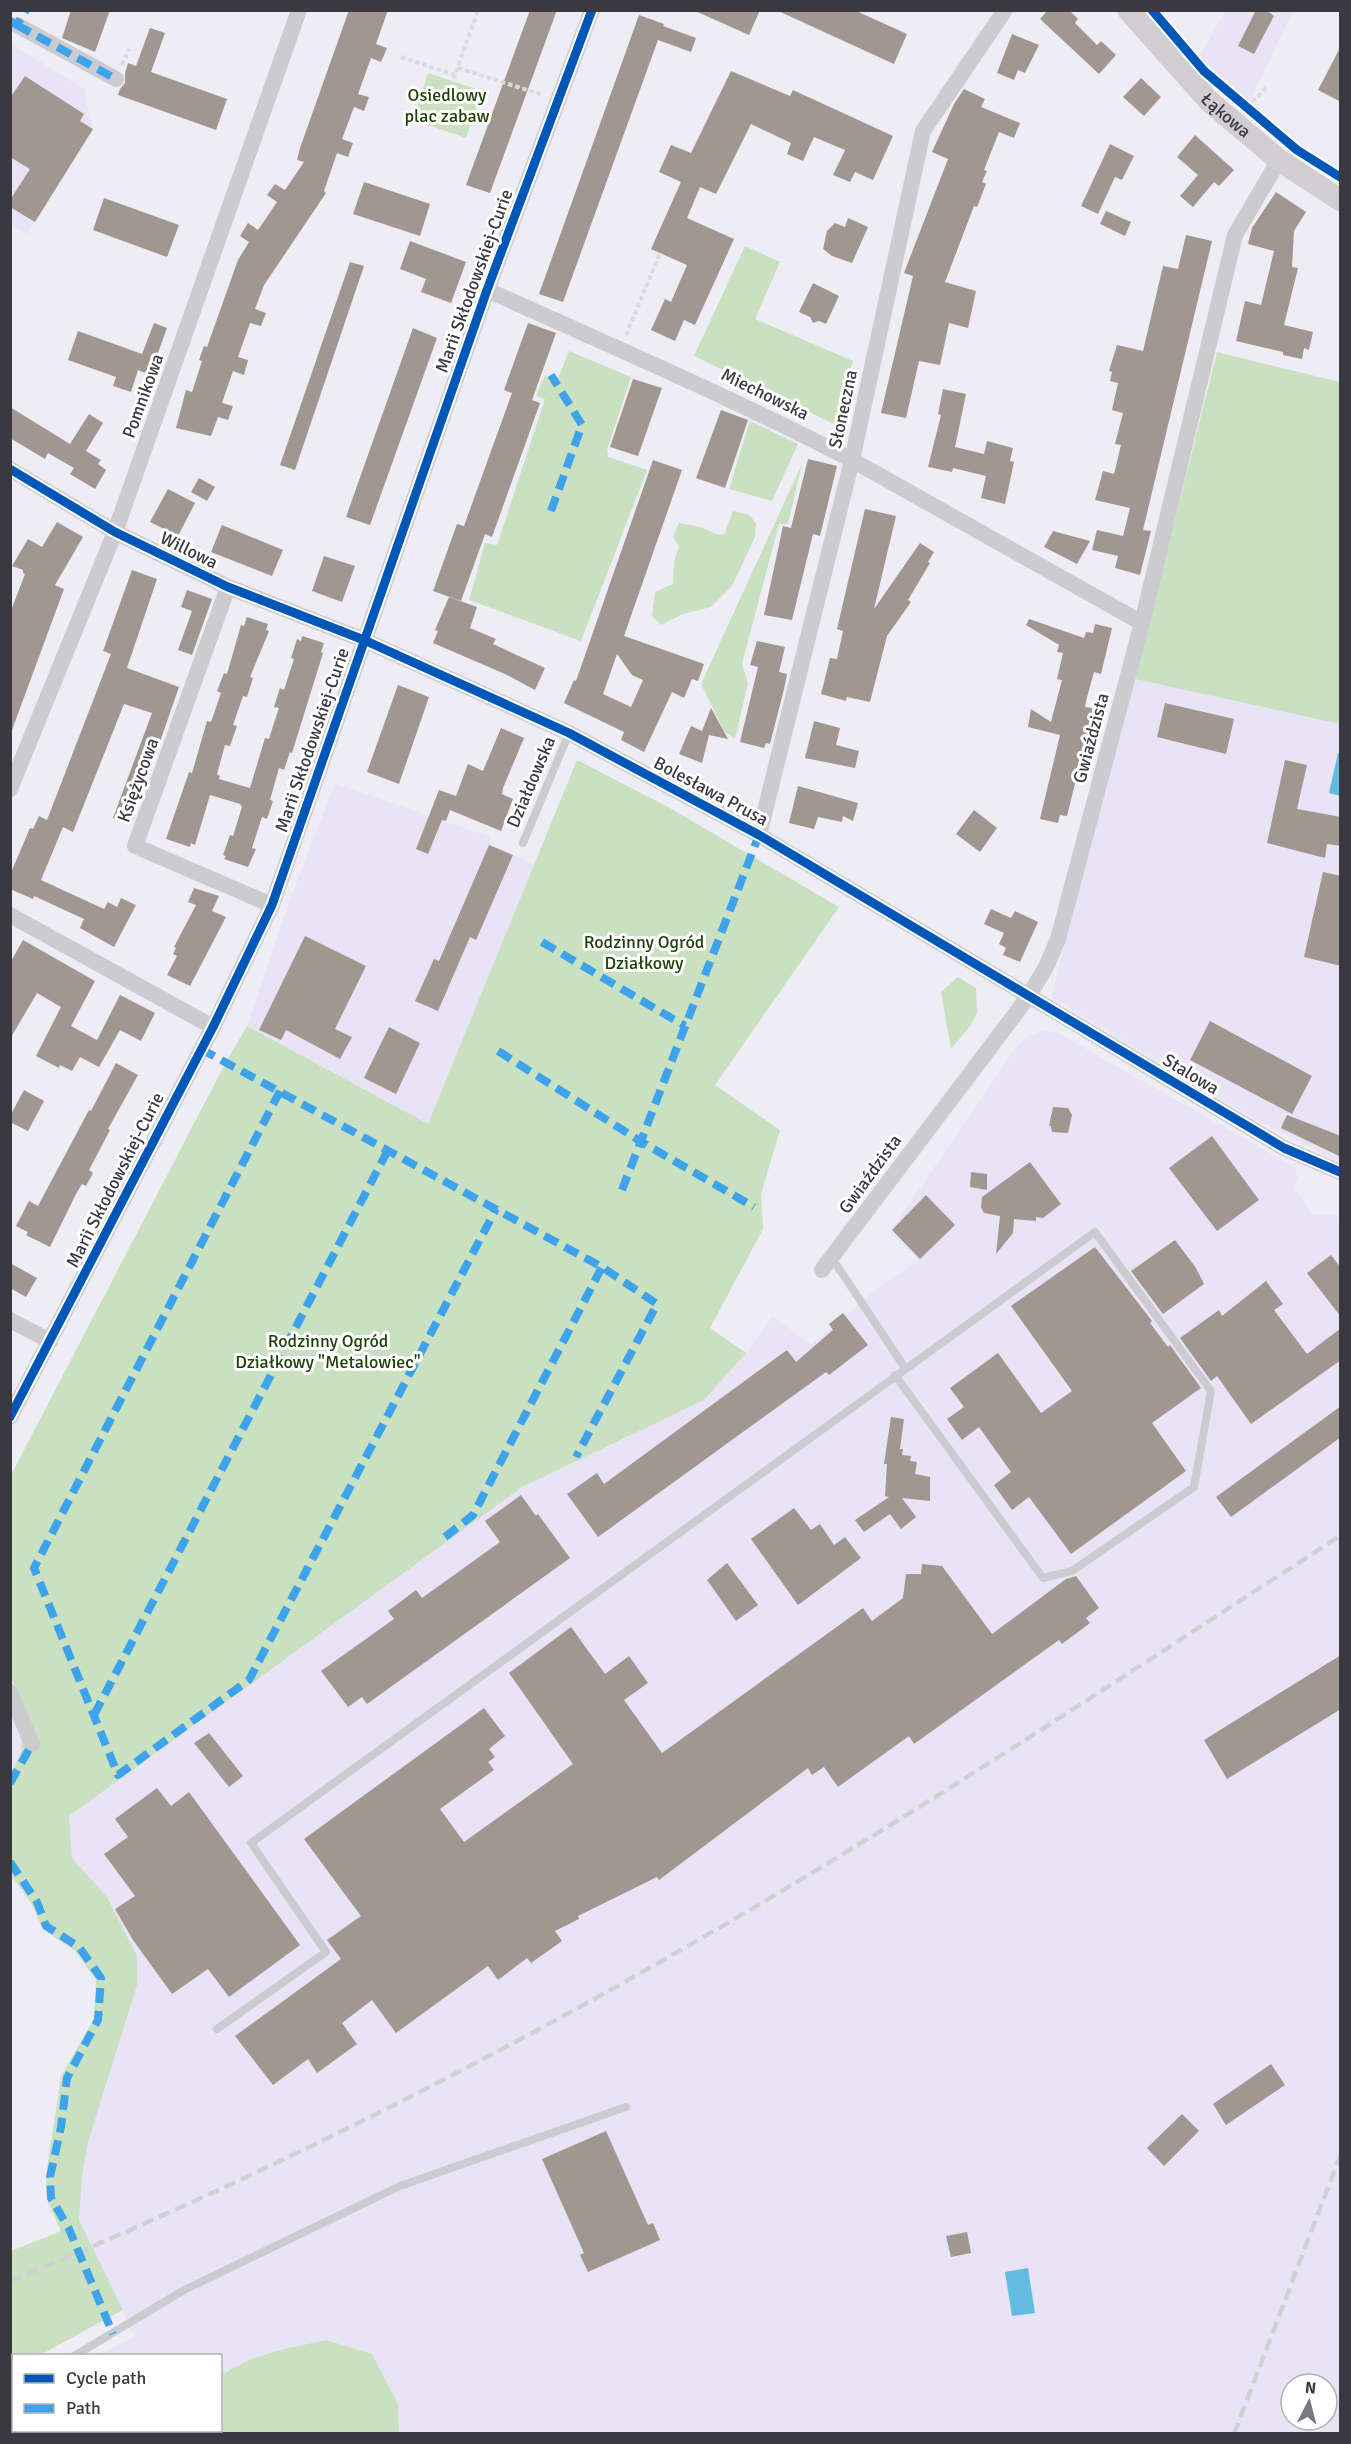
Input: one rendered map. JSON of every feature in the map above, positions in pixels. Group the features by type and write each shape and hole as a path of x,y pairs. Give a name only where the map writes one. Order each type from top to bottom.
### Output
{"main road":[{"name":"Łąkowa","path":"1128,10 1209,100 1279,160 1341,200"}],"street":[{"name":"Pomnikowa","path":"10,789 115,532 299,10"},
{"name":"Marii Skłodowskiej-Curie","path":"10,1417 213,1028 272,905 487,290 592,10"},
{"name":"Słoneczna","path":"759,835 852,460 923,131 1005,10"},
{"path":"18,19 116,79"},
{"name":"Gwiaździsta","path":"827,1264 969,1072 1028,997 1046,967 1058,939 1142,623 1234,235 1279,160"},
{"name":"Miechowska","path":"487,290 702,385 852,460 1142,623"},
{"name":"Willowa","path":"10,469 115,532 228,587 364,640"},
{"name":"Księżycowa","path":"228,587 135,846 272,905"},
{"name":"Bolesława Prusa","path":"364,640 569,733 759,835 1028,997"},
{"path":"10,915 213,1028"},
{"name":"Stalowa","path":"1028,997 1284,1148 1341,1172"},
{"path":"10,1320 50,1341"},
{"path":"10,1692 32,1744"}],"lane":[{"name":"Działdowska","path":"523,843 569,733"},
{"path":"217,2030 326,1952 251,1843 895,1375 1095,1232 1211,1391 1194,1486 1072,1571 1044,1578 895,1375"},
{"path":"827,1264 905,1368"},
{"path":"76,2354 184,2290 400,2186 627,2107"}],"path":[{"path":"442,122 455,75 478,10"},
{"path":"401,57 455,75"},
{"path":"458,68 559,99"},
{"path":"1247,108 1268,86"},
{"path":"620,350 660,253"}],"shaded area":[{"path":"1225,11 1293,11 1247,106 1238,108 1194,67"},
{"path":"10,43 84,89 92,125 27,234 11,225"},
{"path":"1135,679 1340,724 1340,1163 1246,1114 1051,997"},
{"path":"335,783 490,837 489,844 536,865 428,1125 247,1026 291,897"},
{"path":"1040,1031 1056,1032 1295,1167 1298,1179 1294,1187 1312,1214 1334,1215 1340,1218 1340,2433 11,2434 10,2406 12,2405 12,2432 222,2432 222,2354 101,2354 134,2336 79,2220 82,2176 88,2142 107,1897 72,1858 69,1816 522,1486 704,1400 746,1353 773,1316 811,1345 879,1287 919,1260 890,1232 1017,1046 1028,1036"},
{"path":"10,1709 22,1739 22,1749 11,1777"}],"green space":[{"name":"Osiedlowy plac zabaw","path":"428,73 482,91 466,138 413,120"},
{"path":"745,246 780,262 755,319 853,361 834,424 694,356"},
{"path":"569,351 631,377 607,450 608,457 647,470 581,641 469,600 485,543 497,545 545,399 536,396 545,375 557,381"},
{"path":"1217,352 1340,382 1340,724 1135,679"},
{"path":"750,421 798,444 772,501 729,489"},
{"path":"802,464 788,524 779,524 742,664 748,683 735,739 724,731 701,684"},
{"path":"733,511 749,515 756,523 755,537 732,586 711,607 683,614 661,625 652,616 655,592 673,584 674,562 679,546 673,537 679,523 700,527 719,535 725,533"},
{"name":"Rodzinny Ogród Działkowy \"Metalowiec\"","path":"577,760 668,807 839,907 715,1085 780,1130 761,1194 763,1229 710,1328 746,1353 704,1400 522,1487 69,1816 72,1858 107,1897 137,1956 137,1985 88,2142 82,2177 79,2220 123,2310 42,2354 12,2354 11,2371 11,2251 61,2231 48,2202 46,2176 61,2076 94,2019 96,1980 75,1951 43,1929 31,1903 11,1875 11,1777 22,1749 22,1739 38,1744 11,1677 11,1475 226,1062 247,1026 428,1124"},
{"path":"958,977 976,988 977,1013 971,1025 951,1049 941,992"},
{"path":"326,2340 372,2354 398,2404 399,2433 186,2433 222,2432 222,2375 246,2362 284,2349"}],"water":[{"path":"1338,753 1340,753 1340,796 1329,793"},
{"path":"1028,2268 1035,2313 1012,2316 1005,2272"}],"building":[{"path":"71,10 110,10 95,52 62,38"},
{"path":"349,10 388,10 376,44 387,48 381,62 371,58 358,94 369,97 364,111 354,107 342,139 353,143 348,157 337,153 324,191 326,193 264,285 255,309 266,313 261,326 250,323 238,357 248,360 244,375 233,371 222,403 233,406 228,420 218,417 211,436 176,428 186,390 192,392 202,361 199,360 204,346 207,347 238,260 249,242 240,236 248,223 258,230 277,202 267,195 275,184 285,190 304,162 297,160 300,148"},
{"path":"530,10 557,10 490,193 466,185"},
{"path":"693,10 760,10 749,35"},
{"path":"776,10 854,10 907,34 894,64"},
{"path":"1048,10 1069,10 1078,19 1075,23 1097,45 1101,41 1116,55 1099,74 1040,19"},
{"path":"1256,10 1266,10 1274,16 1254,54 1238,46"},
{"path":"639,15 696,38 691,52 658,40 563,302 539,294"},
{"path":"150,28 165,33 151,72 227,99 216,130 118,95 125,83 128,63 136,66"},
{"path":"1012,34 1039,45 1025,73 1018,70 1014,80 997,73"},
{"path":"1341,46 1341,102 1318,90"},
{"path":"731,71 790,96 793,90 893,136 873,180 855,172 850,182 833,175 845,150 814,137 803,161 787,154 791,143 751,124 716,194 700,187 687,218 734,239 695,325 684,320 675,341 651,330 665,299 671,302 687,265 651,249 681,182 659,172 671,145 691,153"},
{"path":"25,76 84,114 80,121 93,129 35,222 10,207 10,200 30,169 10,157 10,98"},
{"path":"1141,78 1161,97 1144,116 1123,97"},
{"path":"964,89 985,99 981,107 1020,123 1014,138 999,132 984,170 987,171 982,182 986,184 977,207 974,206 945,282 976,291 968,328 949,323 940,365 919,361 906,418 881,413 913,276 904,273 948,159 932,152 954,104"},
{"path":"1195,135 1234,170 1219,186 1214,182 1193,207 1180,196 1198,175 1177,157"},
{"path":"1110,144 1134,156 1122,180 1115,177 1098,214 1081,206"},
{"path":"364,182 430,204 420,236 353,214"},
{"path":"1276,192 1306,212 1294,231 1292,267 1298,268 1284,325 1313,332 1309,350 1304,348 1302,359 1236,341 1245,301 1261,305 1274,251 1248,244 1252,228"},
{"path":"104,198 179,225 167,257 93,230"},
{"path":"1106,211 1131,222 1125,236 1100,224"},
{"path":"848,218 868,227 852,263 832,256 823,249 827,231 835,223 845,227"},
{"path":"1186,235 1212,241 1143,530 1151,531 1140,575 1115,568 1118,556 1092,550 1097,530 1123,536 1130,508 1095,500 1103,471 1114,474 1121,445 1115,444 1123,413 1112,410 1118,383 1110,381 1112,372 1109,371 1117,345 1143,351 1163,266 1178,269"},
{"path":"410,241 466,262 451,303 421,292 426,279 400,269"},
{"path":"350,262 364,266 295,470 280,465"},
{"path":"813,283 839,296 826,324 819,321 813,323 810,317 799,312"},
{"path":"154,323 167,328 150,375 138,370 131,392 113,386 116,377 68,360 78,331 142,354"},
{"path":"528,323 556,333 532,400 540,403 492,537 485,534 461,601 433,591 457,524 464,526 512,393 504,390"},
{"path":"413,328 437,338 370,525 346,517"},
{"path":"633,379 662,388 638,456 610,447"},
{"path":"943,389 966,394 955,447 984,454 987,441 1013,448 1010,461 1014,462 1005,504 981,498 986,476 953,468 952,472 928,467 941,415 938,414"},
{"path":"10,407 70,444 89,414 103,423 86,451 101,460 98,464 106,470 95,489 70,474 74,468 48,453 45,459 10,438"},
{"path":"721,410 748,420 725,488 696,478"},
{"path":"808,459 837,466 820,536 813,534 792,620 764,615 783,526 791,528"},
{"path":"653,460 682,470 624,636 704,664 698,681 692,679 684,698 672,692 644,752 621,740 624,732 564,703 574,680 576,681","holes":["617,654 632,675 643,680 631,707 603,694"]},
{"path":"199,478 215,487 207,501 191,492"},
{"path":"168,489 195,503 178,536 150,522"},
{"path":"865,509 896,516 874,609 920,543 934,552 908,600 911,602 887,636 870,702 847,697 846,701 821,694 830,658 837,659 843,631 837,629"},
{"path":"57,522 83,537 55,585 64,589 12,730 10,729 10,613 25,574 23,570 12,566 28,539 42,547"},
{"path":"222,525 283,550 272,576 211,552"},
{"path":"1053,531 1090,541 1077,564 1044,547"},
{"path":"324,556 355,566 342,602 312,591"},
{"path":"132,570 157,579 127,668 179,687 131,825 113,818 152,713 124,704 73,832 63,827 41,880 104,909 108,902 117,907 121,898 136,905 114,947 80,928 84,919 34,896 33,899 10,889 10,875 30,828 33,829 39,816 47,820 111,654 103,651"},
{"path":"187,590 212,599 192,655 178,650 192,611 181,607"},
{"path":"449,597 477,607 470,628 496,639 493,644 545,668 535,690 505,674 433,643 438,631 435,630"},
{"path":"247,617 268,624 266,630 269,631 250,677 253,678 247,697 243,696 233,725 237,726 230,746 225,745 217,774 220,776 219,779 250,788 265,738 269,739 279,708 274,707 280,688 284,690 294,659 291,658 297,639 301,641 302,636 324,643 321,652 323,653 292,753 290,752 284,770 279,768 270,800 273,801 267,819 262,817 252,848 256,849 248,867 224,859 226,856 223,855 230,835 233,836 242,807 240,804 210,795 195,845 191,843 190,847 166,839 189,772 192,773 207,721 211,722 221,693 217,691 224,673 227,674 241,625 244,626"},
{"path":"1029,619 1084,638 1086,632 1093,633 1095,624 1112,628 1101,674 1094,672 1086,701 1085,707 1092,708 1092,715 1067,816 1060,815 1058,823 1040,819 1060,735 1028,727 1031,709 1051,722 1062,680 1057,679 1063,653 1057,652 1059,645 1026,625"},
{"path":"757,641 785,647 779,672 787,674 770,744 766,743 764,748 740,742 758,667 750,665"},
{"path":"398,685 429,697 399,784 367,772"},
{"path":"1165,703 1234,719 1226,754 1157,737"},
{"path":"711,708 728,739 709,735 702,763 679,754 691,726 702,731"},
{"path":"814,721 840,728 836,745 859,751 855,768 805,758"},
{"path":"501,728 524,738 503,788 502,794 513,799 501,831 450,810 446,821 442,820 428,854 416,849 439,790 456,796 468,764 483,771"},
{"path":"1285,760 1307,765 1297,809 1341,817 1341,846 1327,844 1325,858 1267,843"},
{"path":"798,786 858,803 853,821 843,816 842,822 818,817 814,829 789,823"},
{"path":"974,810 997,828 980,852 956,834"},
{"path":"489,845 513,855 476,940 470,937 438,1011 415,1001 434,959 439,961"},
{"path":"1323,872 1341,876 1341,966 1304,957"},
{"path":"194,888 219,896 212,911 226,917 190,986 167,975 177,956 173,954 176,948 174,947 196,905 188,902"},
{"path":"991,909 1011,918 1015,911 1038,922 1020,962 1003,955 1006,948 999,944 1004,933 984,924"},
{"path":"305,936 366,966 335,1029 352,1037 340,1059 286,1030 281,1040 259,1030"},
{"path":"23,940 95,981 71,1026 97,1040 120,995 155,1013 141,1041 120,1030 99,1067 80,1057 72,1071 60,1065 59,1068 36,1056 61,1007 37,993 10,1039 10,963"},
{"path":"1210,1021 1312,1076 1292,1114 1190,1060"},
{"path":"389,1027 420,1043 396,1094 364,1078"},
{"path":"116,1063 138,1075 108,1129 110,1130 89,1170 93,1173 86,1186 82,1184 76,1194 50,1247 26,1235 28,1232 16,1226 29,1201 38,1206"},
{"path":"24,1090 44,1101 28,1131 10,1122 10,1116"},
{"path":"1053,1107 1068,1108 1072,1115 1068,1133 1052,1132 1049,1126"},
{"path":"1287,1115 1341,1136 1341,1157 1281,1128"},
{"path":"1212,1136 1259,1200 1217,1231 1169,1168"},
{"path":"1030,1162 1061,1204 1043,1218 1036,1217 1036,1221 1014,1219 1013,1233 996,1254 1000,1216 984,1213 981,1207 982,1197"},
{"path":"971,1172 987,1174 987,1190 970,1187"},
{"path":"926,1195 955,1225 920,1259 892,1230"},
{"path":"1175,1240 1196,1268 1204,1284 1163,1314 1131,1271"},
{"path":"1095,1247 1201,1388 1152,1423 1186,1471 1071,1554 1029,1497 1012,1510 994,1485 1011,1472 979,1427 962,1440 947,1419 964,1407 950,1388 998,1353 1041,1413 1072,1391 1011,1306"},
{"path":"1331,1255 1341,1268 1341,1317 1307,1273"},
{"path":"10,1263 37,1278 26,1297 10,1288"},
{"path":"1266,1281 1283,1304 1274,1310 1307,1354 1341,1328 1341,1360 1251,1424 1217,1376 1211,1381 1180,1338 1219,1310 1222,1316"},
{"path":"843,1313 868,1345 829,1375 826,1372 598,1537 567,1494 597,1473 604,1484 787,1350 796,1362 833,1330 829,1324"},
{"path":"1341,1406 1341,1437 1231,1517 1216,1497"},
{"path":"891,1417 904,1419 900,1449 903,1449 902,1455 911,1456 910,1461 917,1462 915,1474 930,1477 930,1501 902,1498 916,1517 901,1529 890,1514 864,1532 855,1520 889,1497 885,1496 887,1464 884,1464"},
{"path":"521,1495 570,1558 367,1704 362,1697 348,1707 321,1671 394,1619 388,1611 416,1590 422,1598 500,1542 485,1521"},
{"path":"794,1508 811,1530 820,1524 834,1545 845,1537 861,1558 798,1605 751,1539"},
{"path":"727,1563 758,1605 736,1621 707,1580"},
{"path":"922,1564 942,1566 992,1634 1066,1579 1076,1576 1099,1608 1086,1618 1090,1623 1062,1644 1059,1640 914,1744 909,1736 838,1787 824,1767 812,1775 808,1768 659,1880 657,1877 578,1916 579,1919 555,1931 562,1941 531,1963 527,1958 498,1980 488,1966 396,2033 372,2000 342,2023 357,2044 317,2073 308,2059 273,2085 235,2036 341,1959 327,1940 361,1916 304,1839 484,1708 505,1736 489,1749 495,1757 488,1762 494,1770 440,1809 464,1842 573,1764 509,1673 571,1627 605,1674 629,1656 648,1683 624,1700 662,1753 863,1608 872,1621 903,1598 906,1574 921,1574"},
{"path":"1341,1655 1341,1709 1227,1779 1204,1740"},
{"path":"209,1733 243,1776 229,1787 194,1743"},
{"path":"157,1788 171,1806 189,1792 300,1945 229,1997 208,1969 172,1994 133,1940 115,1909 135,1896 104,1854 128,1837 115,1819"},
{"path":"1271,2064 1285,2085 1226,2125 1213,2104"},
{"path":"1182,2114 1199,2131 1164,2166 1147,2148"},
{"path":"606,2131 648,2225 653,2223 660,2240 588,2272 580,2255 584,2253 542,2159"},
{"path":"967,2232 971,2253 951,2257 946,2236"}],"railway":[{"path":"10,2281 302,2151 492,2054 678,1952 914,1810 1340,1536"},
{"path":"1234,2434 1340,2156"}],"marked path":[{"path":"10,21 17,25 26,10"},
{"path":"17,25 116,79"},
{"path":"551,375 582,425 551,511"},
{"path":"622,1190 759,835"},
{"path":"542,942 685,1026"},
{"path":"201,1049 602,1267 657,1304 576,1457"},
{"path":"498,1051 640,1141 754,1207"},
{"path":"280,1091 34,1568 118,1775 249,1680 496,1209"},
{"path":"94,1715 388,1150"},
{"path":"445,1537 473,1515 602,1267"},
{"path":"10,1783 32,1744"},
{"path":"10,1862 37,1902 46,1926 79,1947 101,1978 98,2020 67,2078 61,2127 50,2177 51,2198 69,2229 113,2334"}],"cycle path":[{"path":"10,1417 213,1027 272,905 487,290 592,10"},
{"path":"1152,10 1204,71 1297,150 1340,177"},
{"path":"10,469 115,532 228,587 364,640 569,733 759,835 1284,1148 1340,1172"}],"park label":[{"name":"Rodzinny Ogród Działkowy","path":"644,952"}]}
